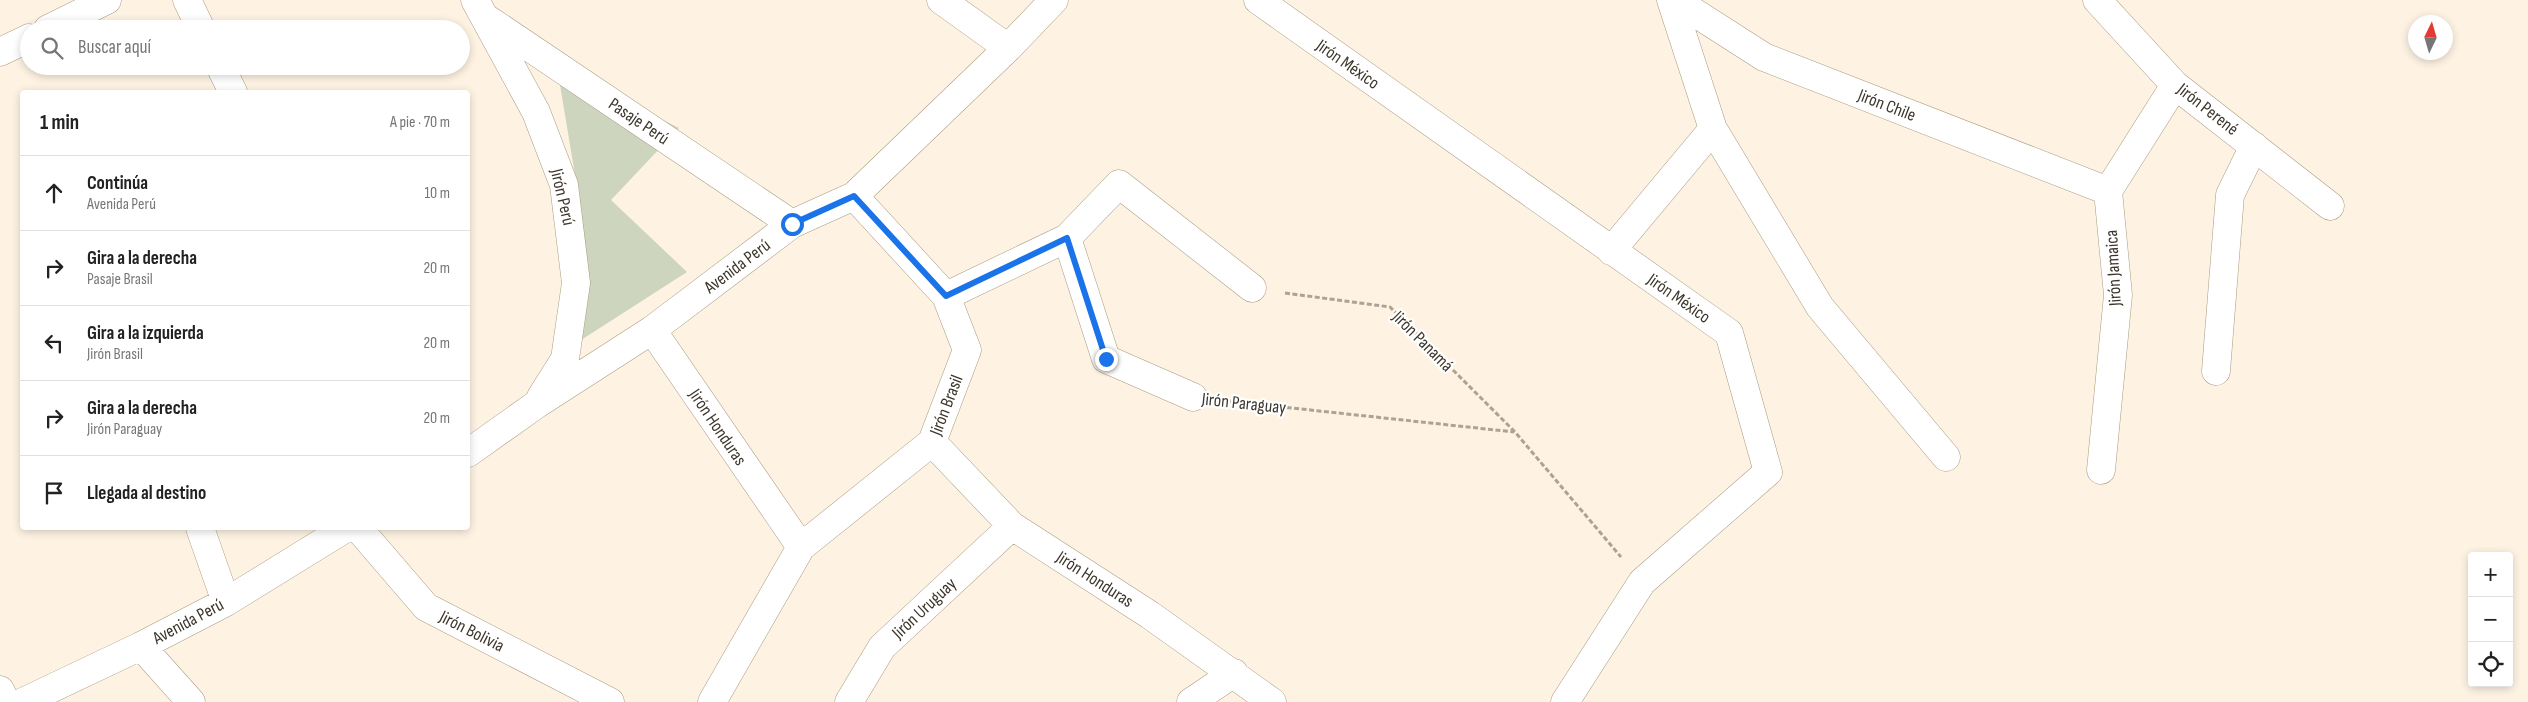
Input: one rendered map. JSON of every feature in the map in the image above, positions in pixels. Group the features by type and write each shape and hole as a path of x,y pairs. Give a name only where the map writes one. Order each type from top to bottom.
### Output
{"street":[{"path":"66,20 107,0"},
{"path":"187,0 197,20"},
{"path":"941,0 1008,48"},
{"name":"Avenida Perú","path":"470,452 537,404 652,330 792,224 854,196 1008,48 1054,0"},
{"name":"Jirón México","path":"1258,0 1729,333 1768,472 1642,582 1565,702"},
{"path":"1671,0 1713,129 1820,307 1946,457"},
{"name":"Jirón Chile","path":"1674,0 1764,57 2108,191"},
{"name":"Jirón Perené","path":"2097,0 2175,85 2330,206"},
{"name":"Pasaje Perú","path":"480,9 792,224"},
{"name":"Jirón Perú","path":"480,9 536,112 564,185 572,238 576,284 565,359 537,404"},
{"path":"0,52 20,42"},
{"path":"224,75 232,90"},
{"path":"2108,191 2175,85"},
{"path":"1611,251 1713,129"},
{"path":"2216,371 2230,196 2254,146"},
{"path":"854,196 946,296 1067,238 1119,184 1252,288"},
{"name":"Jirón Jamaica","path":"2101,470 2118,295 2108,191"},
{"name":"Jirón Paraguay","path":"1067,238 1106,359 1193,397"},
{"name":"Jirón Brasil","path":"712,702 801,547 932,442 967,350 946,296"},
{"name":"Jirón Honduras","path":"652,330 801,547"},
{"name":"Jirón Honduras","path":"932,442 1012,526 1234,673 1272,702"},
{"name":"Jirón Uruguay","path":"849,702 882,647 1012,526"},
{"path":"201,530 226,602"},
{"name":"Avenida Perú","path":"23,702 141,646 226,602 343,530"},
{"name":"Jirón Bolivia","path":"360,530 426,607 610,702"},
{"path":"141,646 191,702"},
{"path":"1190,702 1234,673"},
{"path":"0,690 6,702"}],"path":[{"name":"Jirón Panamá","path":"1252,288 1390,307 1515,432 1642,582"},
{"name":"Jirón Paraguay","path":"1193,397 1515,432"}],"green space":[{"path":"557,67 679,128 611,200 687,272 578,342 580,205"}],"route":[{"path":"792,224 854,196 946,296 1067,238 1106,359"}]}
